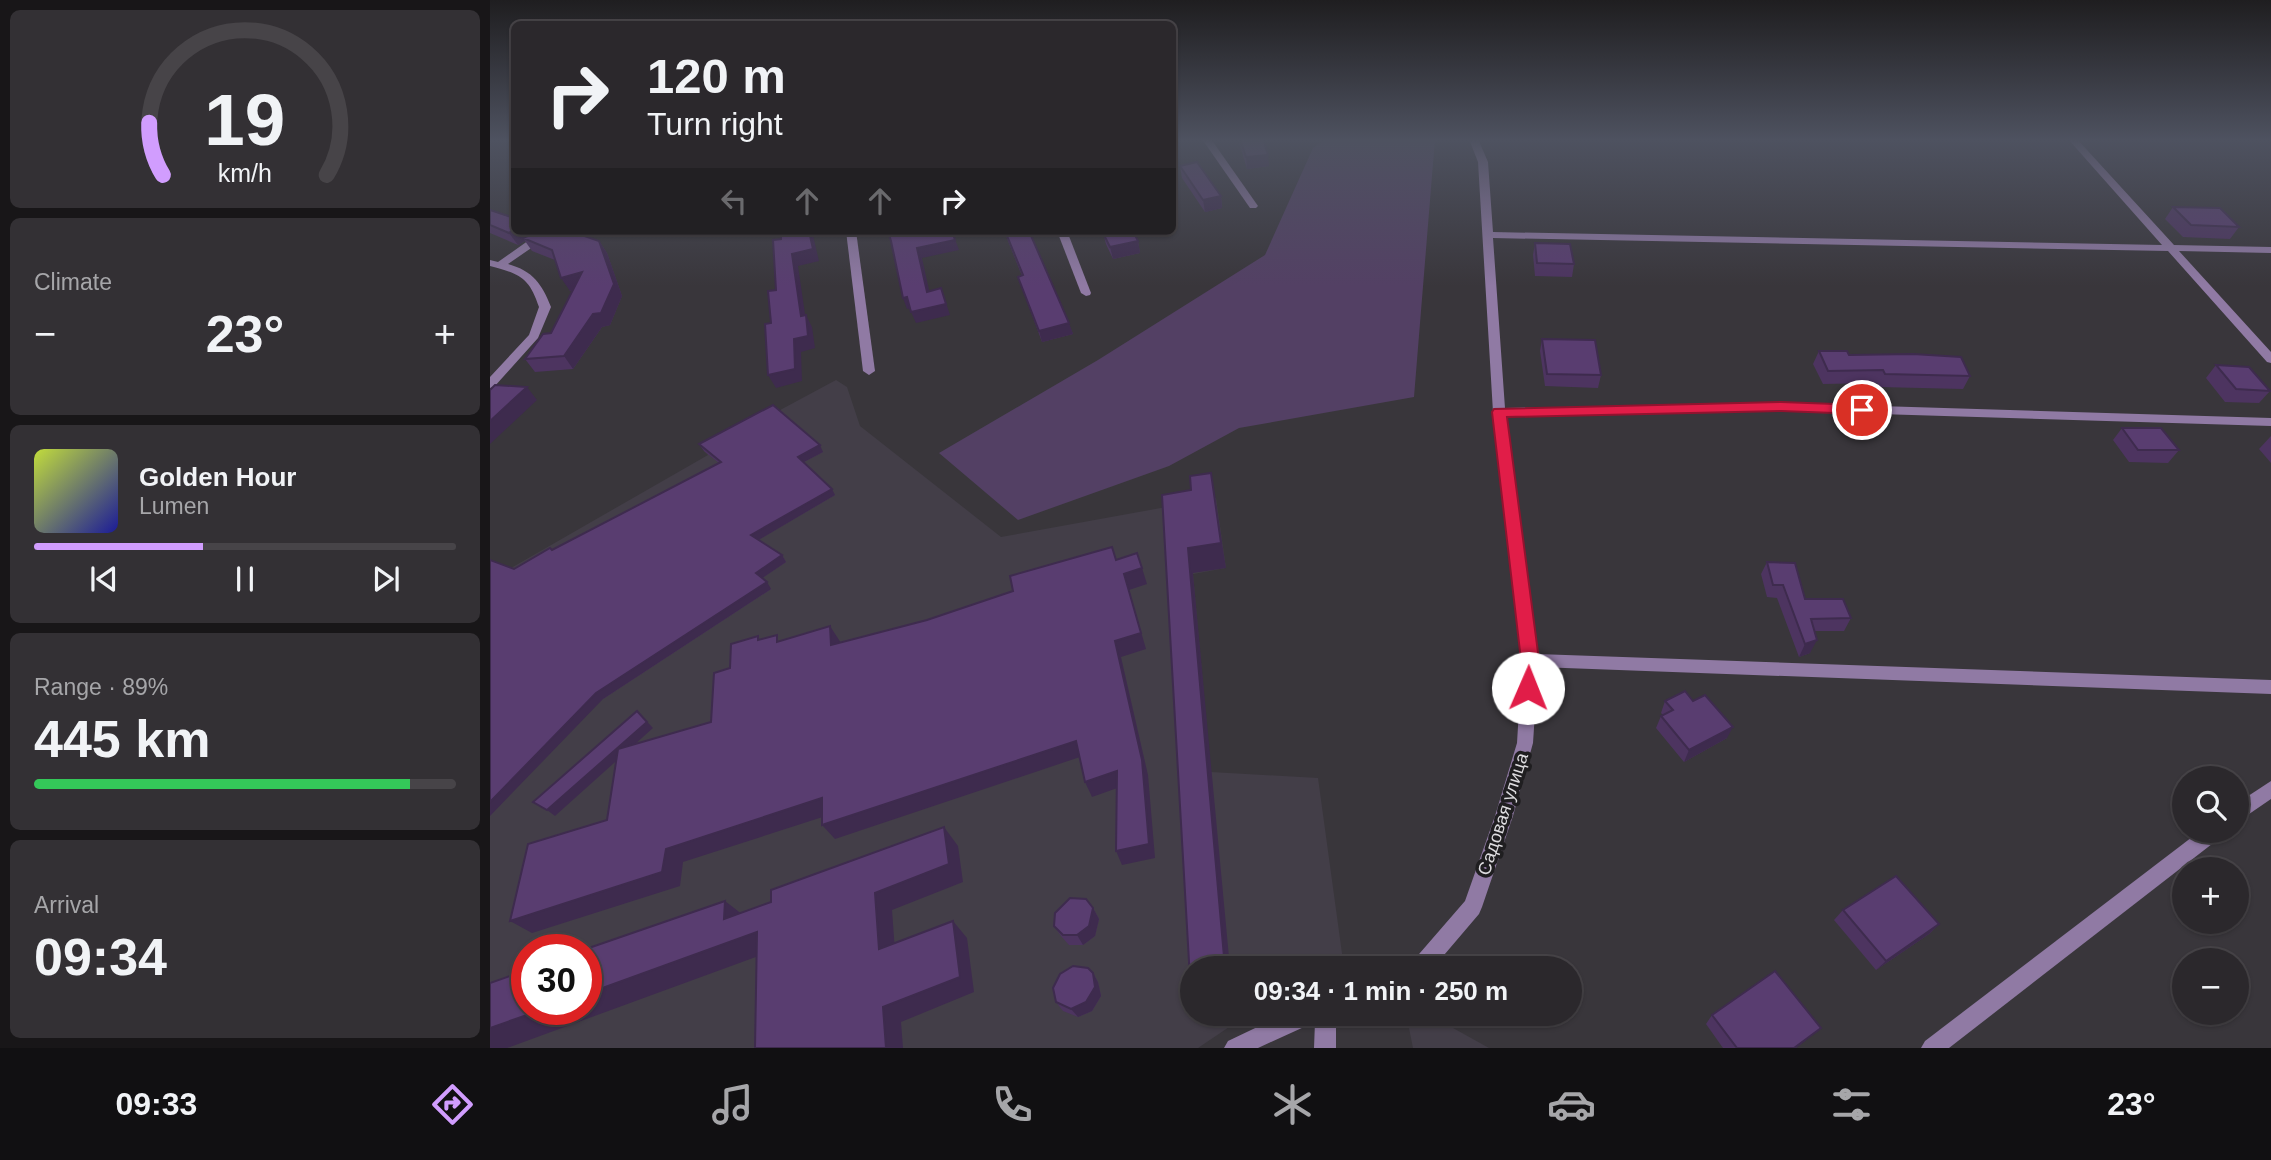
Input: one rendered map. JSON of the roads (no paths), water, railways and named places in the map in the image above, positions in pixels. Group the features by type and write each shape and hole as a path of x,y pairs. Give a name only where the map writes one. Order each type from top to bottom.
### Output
{"street":[{"path":"1240,188 1253,206"},
{"name":"Садовая улица","path":"1430,956 1472,907 1504,816 1525,743 1530,660 1499,412 1484,188"},
{"path":"2117,188 2271,359"},
{"path":"495,264 536,240 550,235"},
{"path":"852,235 869,370"},
{"path":"1064,235 1086,293"},
{"path":"1487,235 2271,250"},
{"path":"490,384 534,336 545,307 538,285 526,273 495,264"},
{"path":"1499,412 1781,407 2271,422"},
{"path":"1530,660 2271,687"},
{"path":"2249,805 2271,789"},
{"path":"1932,1048 2199,843"},
{"path":"1235,1048 1283,1026"},
{"path":"1325,1048 1326,1026"}]}
